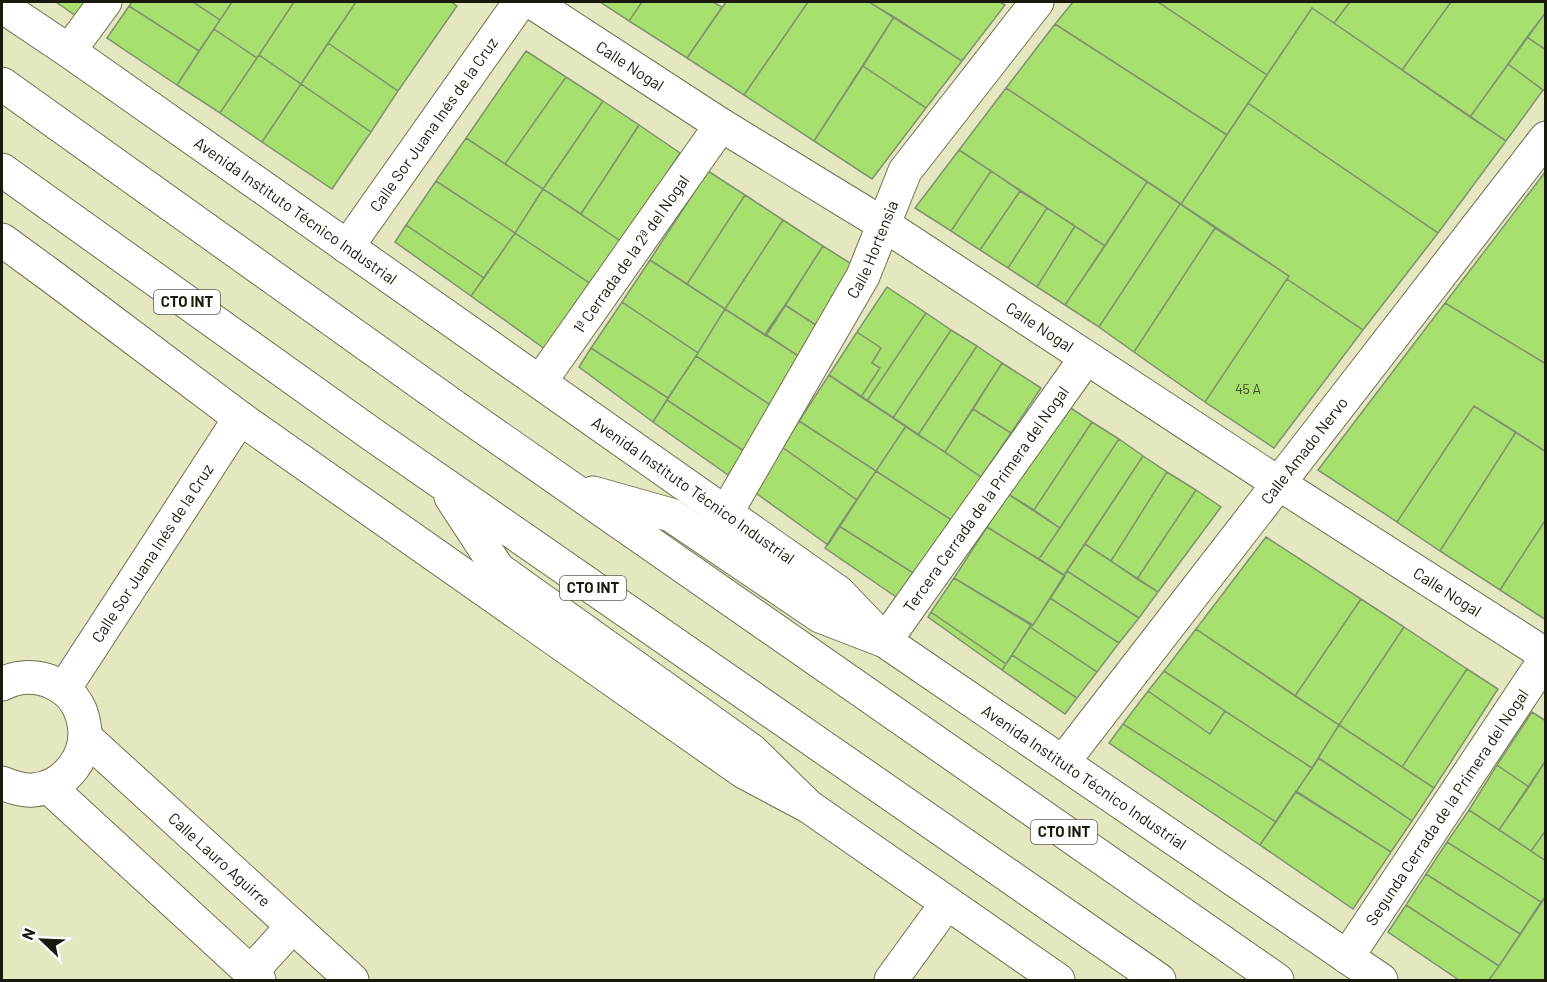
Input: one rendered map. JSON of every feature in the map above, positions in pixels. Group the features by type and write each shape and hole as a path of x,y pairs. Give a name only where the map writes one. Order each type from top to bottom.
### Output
{"main road":[{"path":"69,51 105,2"},
{"name":"Calle Sor Juana Inés de la Cruz","path":"347,247 520,2"},
{"name":"Calle Nogal","path":"532,2 721,125 883,224 1545,657"},
{"name":"Calle Hortensia","path":"726,513 862,276 905,171 1037,2"},
{"name":"Avenida Instituto Técnico Industrial","path":"2,6 838,592 885,640 1381,981"},
{"name":"CTO INT","path":"2,84 567,486 1277,981"},
{"name":"1ª Cerrada de la 2ª del Nogal","path":"540,382 721,125"},
{"name":"Calle Amado Nervo","path":"1063,762 1545,138"},
{"name":"CTO INT","path":"2,170 442,483 1159,981"},
{"path":"2,240 240,418 744,772 808,806 1058,981"},
{"name":"Tercera Cerrada de la Primera del Nogal","path":"885,640 1086,358"},
{"name":"Calle Sor Juana Inés de la Cruz","path":"64,689 240,418"},
{"path":"442,483 498,569 752,751 808,806"},
{"path":"567,486 671,515 820,616 885,640"},
{"name":"Segunda Cerrada de la Primera del Nogal","path":"1347,957 1545,657"},
{"path":"2,783 17,789 34,790 49,786 63,778 74,767 85,737 80,711 64,689 40,678 10,676"},
{"name":"Calle Lauro Aguirre","path":"85,737 352,981"},
{"path":"49,786 254,977 292,927"},
{"path":"891,981 947,903"}],"building":[{"path":"56,2 88,2 82,20"},
{"path":"132,2 193,2 220,20 199,51 129,6"},
{"path":"193,2 232,2 220,20"},
{"path":"232,2 294,2 257,58 214,29"},
{"path":"294,2 356,2 301,84 259,55"},
{"path":"356,2 451,2 457,6 398,91 328,43"},
{"path":"600,2 642,2 629,21"},
{"path":"642,2 713,2 722,7 687,58 629,21"},
{"path":"726,2 808,2 744,95 687,58"},
{"path":"808,2 869,2 894,17 814,141 744,95"},
{"path":"869,2 1000,2 1005,5 962,61"},
{"path":"1073,2 1158,2 1267,75 1227,135 1055,24"},
{"path":"1158,2 1350,2 1334,23 1312,8 1267,75"},
{"path":"1350,2 1451,2 1402,70 1334,23"},
{"path":"1451,2 1546,2 1546,12 1470,117 1402,70"},
{"path":"129,6 199,51 177,85 107,38"},
{"path":"1312,8 1506,141 1438,233 1248,103"},
{"path":"1546,12 1546,50 1527,37"},
{"path":"894,17 962,61 926,108 863,66"},
{"path":"1055,24 1227,135 1181,204 1006,88"},
{"path":"214,29 257,58 220,113 177,85"},
{"path":"1527,37 1546,50 1546,91 1508,64"},
{"path":"328,43 398,91 371,132 301,84"},
{"path":"526,51 566,77 505,164 466,138"},
{"path":"259,55 301,84 262,142 220,113"},
{"path":"1508,64 1543,90 1506,141 1470,117"},
{"path":"863,66 926,108 872,179 814,141"},
{"path":"566,77 603,101 543,189 505,164"},
{"path":"301,84 371,132 332,189 262,142"},
{"path":"1006,88 1147,182 1105,246 959,150"},
{"path":"603,101 639,125 581,214 543,189"},
{"path":"1248,103 1438,233 1363,330 1287,279 1289,276 1181,204"},
{"path":"639,125 680,153 622,242 581,214"},
{"path":"466,138 543,189 515,233 436,181"},
{"path":"959,150 991,171 951,231 915,208"},
{"path":"708,171 745,195 687,284 650,260"},
{"path":"991,171 1020,191 980,250 951,231"},
{"path":"1546,171 1546,364 1445,303"},
{"path":"436,181 515,233 484,278 406,225"},
{"path":"1147,182 1180,204 1099,327 1065,305"},
{"path":"543,189 622,242 594,286 515,233"},
{"path":"1020,191 1047,208 1008,268 980,250"},
{"path":"745,195 783,220 725,309 687,284"},
{"path":"1180,204 1215,228 1134,352 1099,327"},
{"path":"1047,208 1075,226 1037,287 1008,268"},
{"path":"783,220 823,246 766,336 725,309"},
{"path":"406,225 484,278 471,296 395,242"},
{"path":"1075,226 1105,246 1065,305 1037,287"},
{"path":"1215,228 1289,276 1205,402 1134,352"},
{"path":"515,233 594,286 552,354 471,296"},
{"path":"823,246 861,270 822,329 785,305"},
{"path":"650,260 725,309 698,353 622,302"},
{"path":"1287,279 1363,330 1274,448 1205,402"},
{"path":"887,287 926,313 867,401 861,397 880,368 872,363 881,348 857,332"},
{"path":"622,302 698,353 668,398 591,348"},
{"path":"1445,303 1546,364 1546,452 1474,406 1397,522 1318,470"},
{"path":"785,305 822,329 803,359 765,334"},
{"path":"725,309 803,359 772,406 696,356"},
{"path":"926,313 951,330 893,418 867,401"},
{"path":"951,330 977,346 918,435 893,418"},
{"path":"857,332 881,348 872,363 880,368 861,397 829,375"},
{"path":"977,346 1002,363 945,452 918,435"},
{"path":"591,348 668,398 653,422 579,367"},
{"path":"696,356 772,406 744,451 667,400"},
{"path":"1002,363 1041,388 1011,433 973,409"},
{"path":"829,375 906,426 876,471 799,421"},
{"path":"667,400 744,451 728,475 653,422"},
{"path":"1066,405 1092,422 1034,510 1008,494"},
{"path":"1474,406 1516,432 1440,551 1397,522"},
{"path":"973,409 1011,433 981,477 945,452"},
{"path":"799,421 876,471 857,500 782,447"},
{"path":"1092,422 1119,439 1060,528 1034,510"},
{"path":"906,426 981,477 953,521 876,471"},
{"path":"1516,432 1546,452 1546,519 1500,590 1440,551"},
{"path":"1119,439 1143,456 1064,575 1039,559"},
{"path":"782,447 857,500 828,545 753,491"},
{"path":"1143,456 1167,472 1111,561 1085,544"},
{"path":"876,471 953,521 918,576 839,526"},
{"path":"1167,472 1196,490 1137,579 1111,561"},
{"path":"1196,490 1221,507 1158,592 1137,579"},
{"path":"1008,494 1060,528 1039,559 987,527"},
{"path":"1546,519 1546,620 1500,590"},
{"path":"839,526 918,576 902,601 825,548"},
{"path":"987,527 1065,576 1033,625 954,578"},
{"path":"1266,537 1361,599 1295,696 1196,629"},
{"path":"1085,544 1158,592 1139,618 1067,571"},
{"path":"1067,571 1139,618 1119,643 1050,598"},
{"path":"954,578 1031,625 1006,664 931,612"},
{"path":"1050,598 1119,643 1097,672 1030,627"},
{"path":"1361,599 1404,627 1339,725 1295,696"},
{"path":"931,612 1006,664 1002,670 928,617"},
{"path":"1030,627 1097,672 1077,698 1012,655"},
{"path":"1404,627 1467,669 1402,767 1339,725"},
{"path":"1196,629 1339,725 1312,768 1164,671"},
{"path":"1012,655 1077,698 1065,714 1002,670"},
{"path":"1467,669 1498,689 1434,788 1402,767"},
{"path":"1164,671 1225,711 1210,734 1148,691"},
{"path":"1148,691 1210,734 1225,711 1312,768 1276,822 1123,724"},
{"path":"1532,712 1546,721 1546,760 1529,787 1497,765"},
{"path":"1123,724 1276,822 1260,845 1109,743"},
{"path":"1339,725 1434,788 1412,821 1318,758"},
{"path":"1319,758 1412,821 1391,852 1296,792"},
{"path":"1546,760 1546,830 1531,851 1499,830"},
{"path":"1497,765 1529,787 1499,830 1469,810"},
{"path":"1296,791 1391,852 1353,909 1260,845"},
{"path":"1469,810 1546,861 1546,896 1541,902 1447,842"},
{"path":"1546,830 1546,861 1531,851"},
{"path":"1447,842 1541,902 1520,934 1426,874"},
{"path":"1426,874 1520,934 1499,966 1406,905"},
{"path":"1546,896 1546,980 1489,980 1499,966"},
{"path":"1406,905 1499,966 1489,980 1459,980 1388,932"}]}
